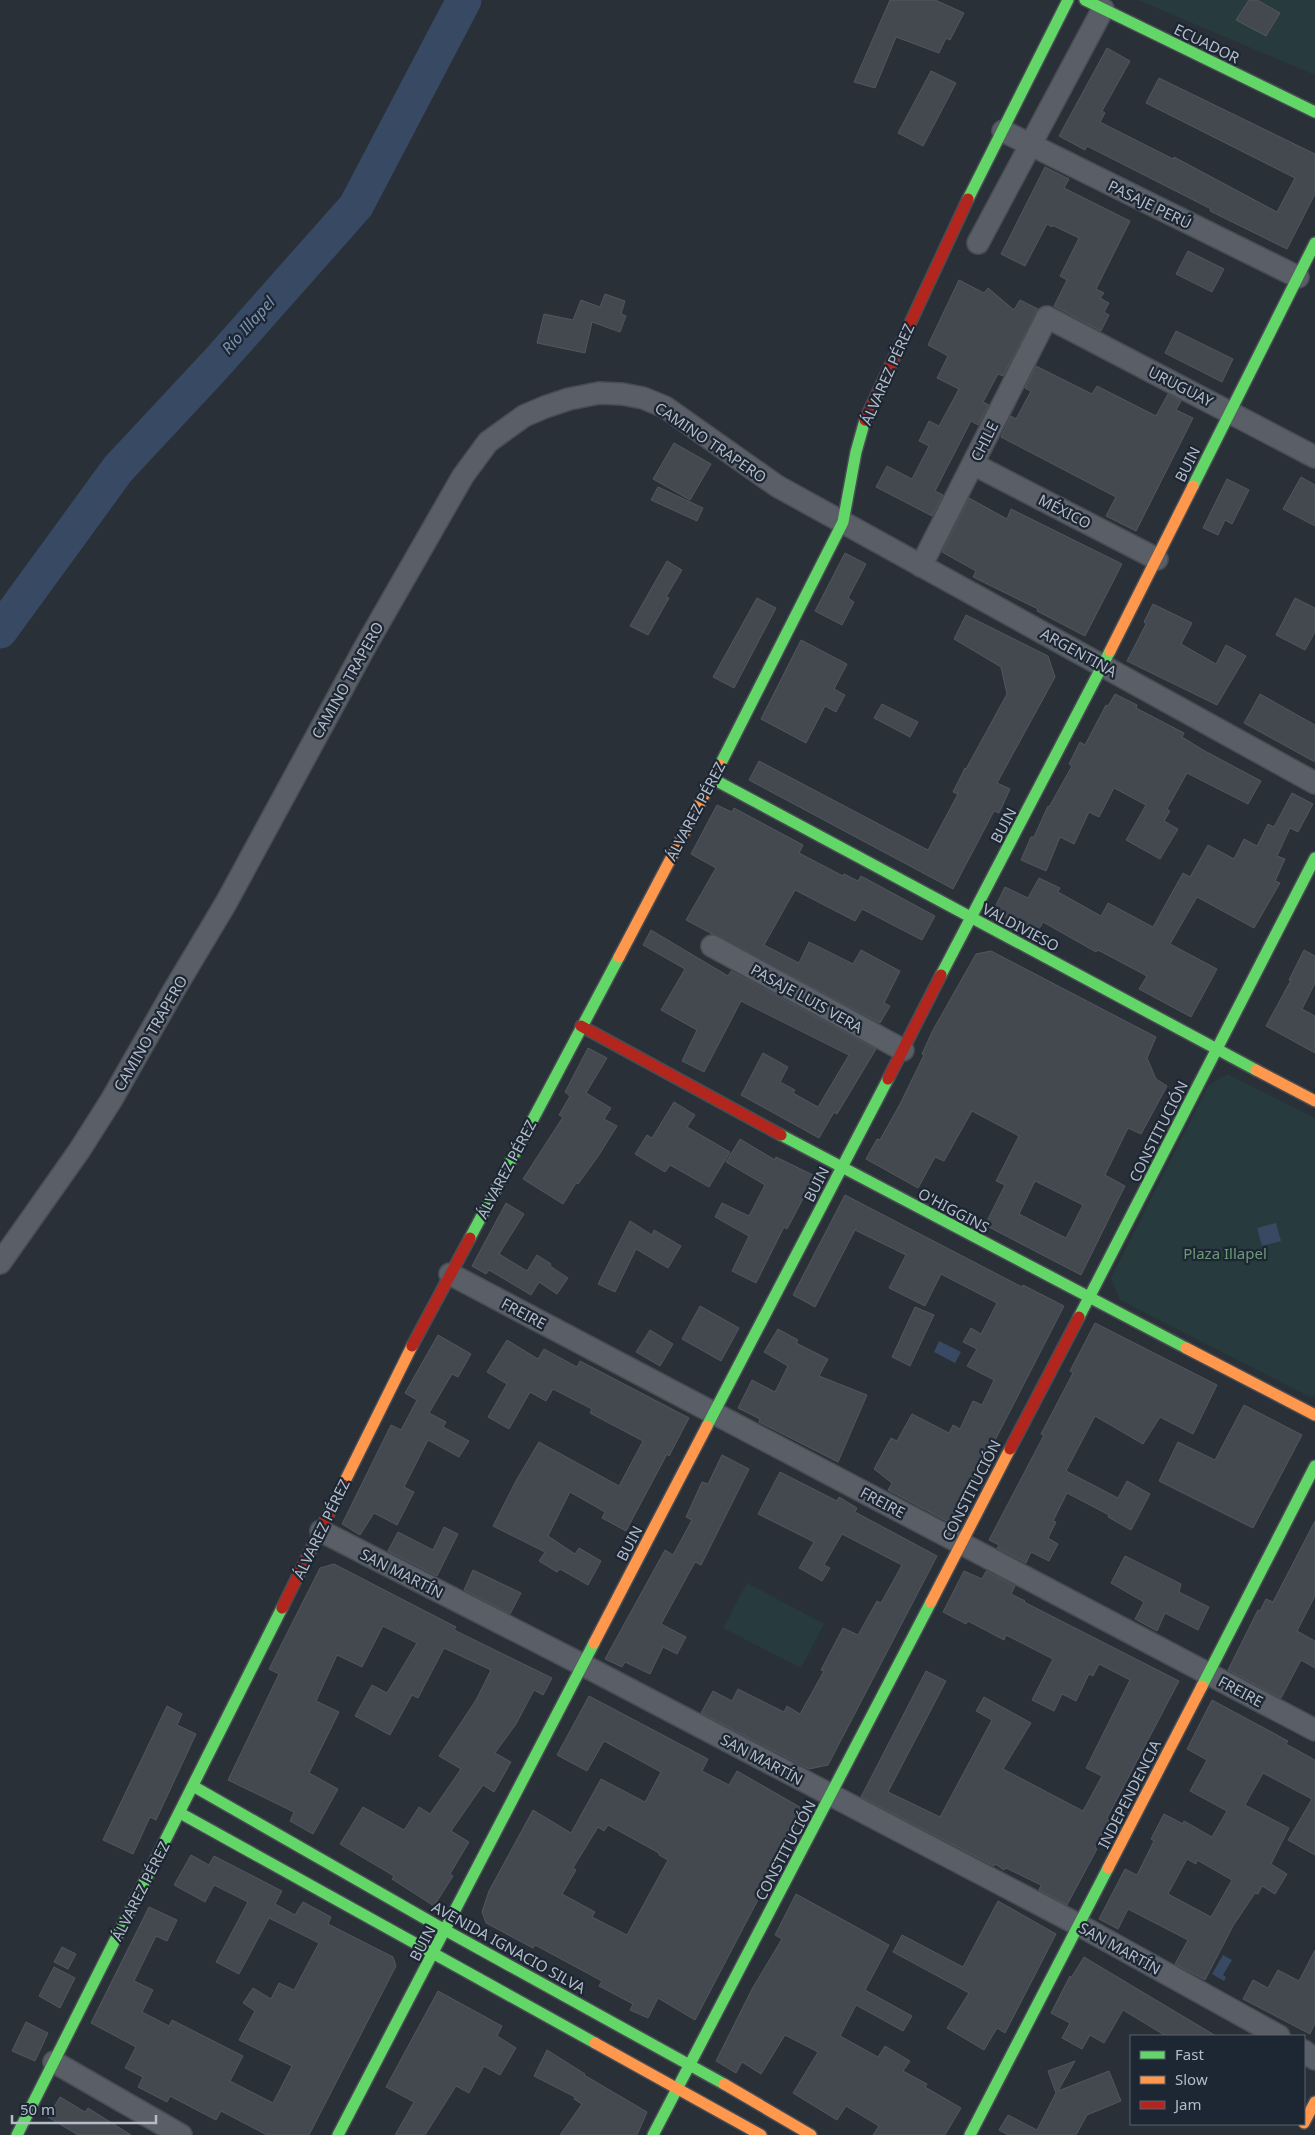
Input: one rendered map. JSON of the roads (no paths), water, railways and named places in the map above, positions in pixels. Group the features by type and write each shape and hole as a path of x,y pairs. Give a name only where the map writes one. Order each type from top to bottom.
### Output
{"main road":[{"name":"ÁLVAREZ PÉREZ","path":"17,2135 321,1531 387,1394 713,779 843,522 856,452 867,414 970,194 1068,0"},
{"name":"ECUADOR","path":"1094,4 1315,112"},
{"name":"BUIN","path":"338,2135 1103,665 1315,243"},
{"name":"VALDIVIESO","path":"713,779 1315,1102"},
{"name":"CONSTITUCIÓN","path":"653,2135 1315,858"},
{"name":"O'HIGGINS","path":"581,1026 842,1168 1315,1415"},
{"name":"INDEPENDENCIA","path":"970,2135 1315,1466"},
{"name":"AVENIDA IGNACIO SILVA","path":"193,1786 445,1930 690,2064 810,2135"},
{"path":"180,1813 761,2135"},
{"path":"1305,2121 1315,2102"}],"street":[{"path":"978,243 1030,144 1094,4"},
{"name":"PASAJE PERÚ","path":"1003,131 1298,277"},
{"path":"970,194 997,207"},
{"name":"URUGUAY","path":"1047,318 1315,457"},
{"name":"CHILE","path":"922,566 1047,318"},
{"name":"CAMINO TRAPERO","path":"0,1262 80,1151 112,1099 226,903 365,647 440,515 463,476 488,442 524,416 569,399 599,393 622,394 643,398 665,408 777,486 843,522"},
{"name":"MÉXICO","path":"973,464 1157,559"},
{"name":"ARGENTINA","path":"843,522 1315,783"},
{"name":"PASAJE LUIS VERA","path":"712,946 903,1050"},
{"name":"FREIRE","path":"450,1274 1315,1730"},
{"name":"SAN MARTÍN","path":"321,1531 583,1665 1079,1925 1277,2035"},
{"path":"54,2062 181,2135"}],"water":[{"path":"1276,1223 1281,1241 1262,1246 1257,1228"},
{"path":"939,1341 961,1352 955,1363 934,1352"},
{"path":"1223,1955 1232,1960 1223,1975 1226,1977 1224,1981 1212,1974"}],"waterway":[{"name":"Río Illapel","path":"0,631 118,469 215,365 356,206 464,0"}],"park label":[{"name":"Plaza Illapel","path":"1225,1253"}]}
